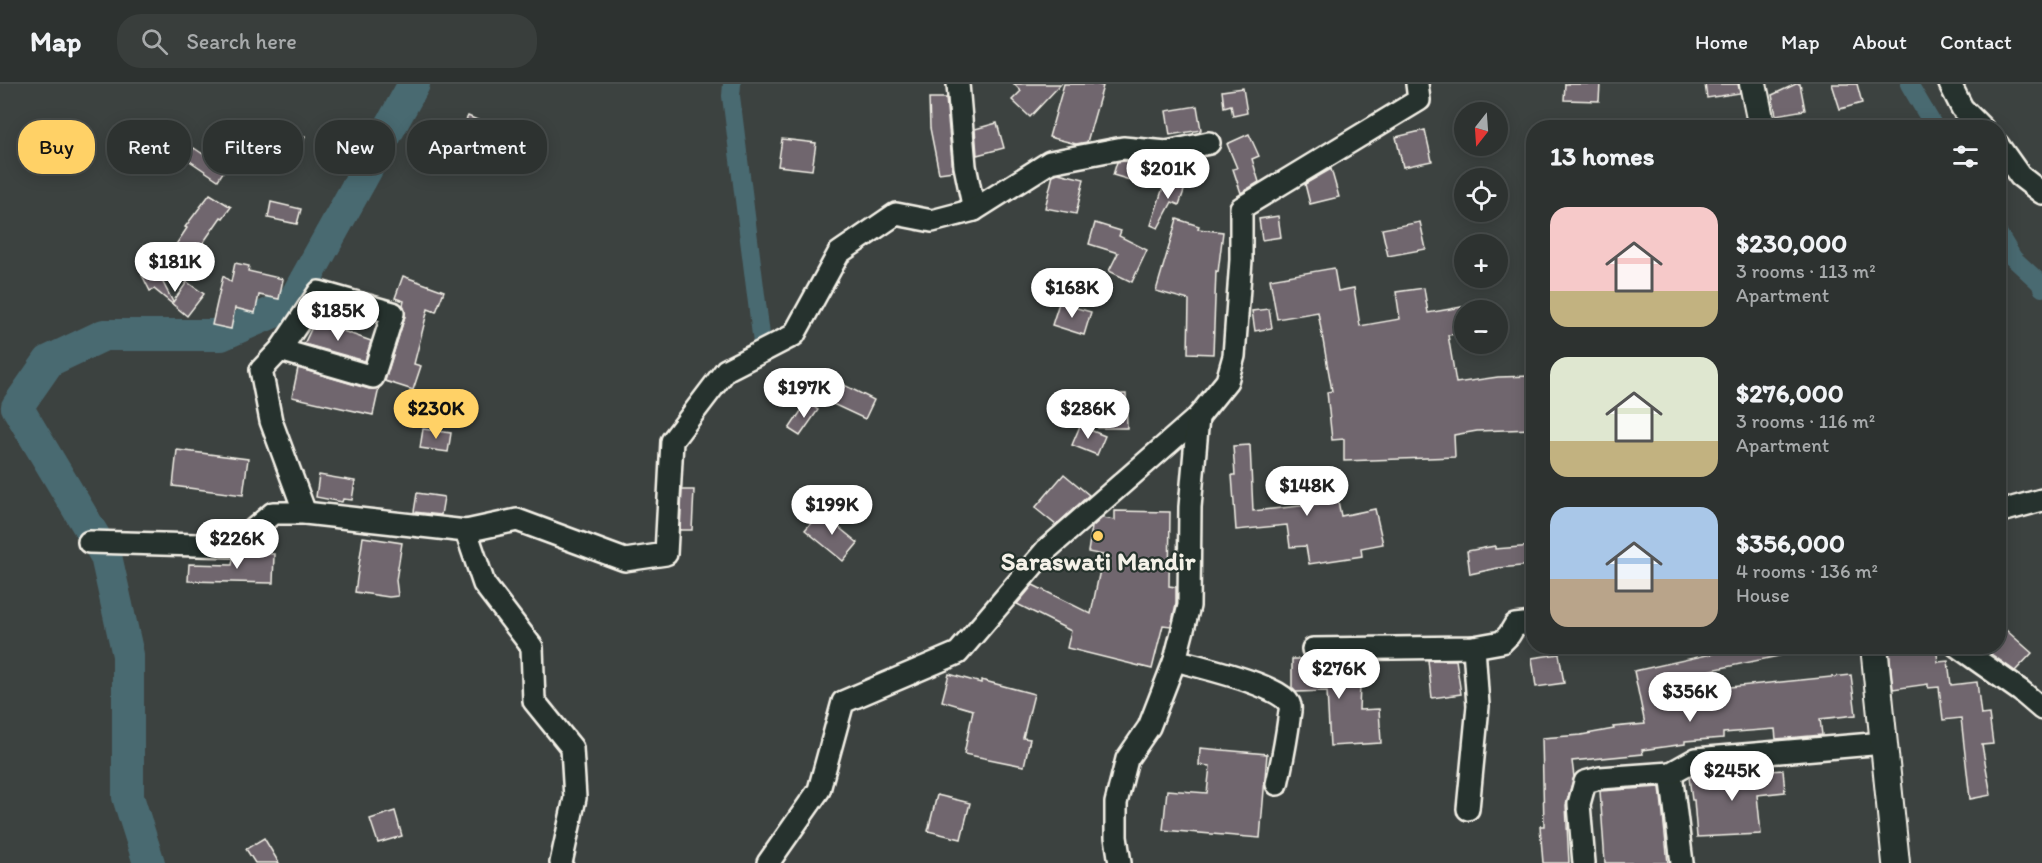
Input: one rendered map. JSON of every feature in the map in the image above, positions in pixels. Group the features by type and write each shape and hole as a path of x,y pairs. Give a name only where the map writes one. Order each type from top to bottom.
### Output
{"street":[{"path":"958,84 965,166 974,210"},
{"path":"768,863 819,790 843,702 958,653 1046,550 1198,417 1227,381 1234,356 1241,208 1419,100 1417,84"},
{"path":"1753,84 1760,120"},
{"path":"1950,84 1962,108 1974,120"},
{"path":"88,542 234,546 273,513 304,513 466,531 517,520 625,560 666,554 672,441 726,370 794,335 839,253 896,214 932,221 974,210 1050,162 1123,148 1167,152 1209,143"},
{"path":"2006,156 2020,176 2042,193"},
{"path":"280,350 374,377 393,313 320,292 280,350 261,370 271,421 304,513"},
{"path":"1120,863 1116,837 1116,803 1127,759 1149,727 1175,660 1189,606 1190,507 1198,417"},
{"path":"2006,510 2042,500"},
{"path":"466,531 484,584 532,647 534,701 572,748 575,798 561,863"},
{"path":"1313,649 1474,647 1502,642 1515,625 1526,624"},
{"path":"1468,809 1478,706 1474,647"},
{"path":"1875,654 1896,863"},
{"path":"1968,654 2021,691 2042,709"},
{"path":"1175,660 1257,683 1287,698 1290,706 1286,748 1277,784"},
{"path":"1584,863 1579,804 1585,782 1600,778 1671,773 1696,759 1884,743"},
{"path":"1671,773 1682,863"}],"building":[{"path":"1014,84 1061,84 1030,117 1012,100 1021,91"},
{"path":"1064,84 1103,86 1087,142 1076,144 1049,137"},
{"path":"1565,84 1600,84 1599,101 1564,100"},
{"path":"1705,84 1738,84 1740,93 1707,98"},
{"path":"1800,84 1805,110 1776,115 1772,95"},
{"path":"1832,84 1857,84 1862,103 1840,109"},
{"path":"1243,88 1247,113 1233,116 1231,105 1224,107 1222,91"},
{"path":"929,98 946,98 953,171 939,173 930,128"},
{"path":"1197,106 1201,130 1170,135 1166,111"},
{"path":"997,123 1004,148 977,155 975,129"},
{"path":"1425,130 1432,161 1403,167 1396,137"},
{"path":"1249,134 1259,156 1252,159 1259,182 1241,193 1233,169 1237,168 1227,144"},
{"path":"782,139 816,143 812,170 778,166"},
{"path":"194,148 203,154 203,170 191,162 191,153"},
{"path":"1117,162 1143,163 1137,182 1113,175"},
{"path":"1331,169 1339,197 1310,204 1305,184"},
{"path":"1058,173 1084,179 1076,214 1045,208 1053,175"},
{"path":"209,174 222,174 218,180"},
{"path":"1166,178 1186,185 1179,205 1172,202 1158,228 1151,225"},
{"path":"210,194 231,207 223,218 221,217 196,253 198,255 191,266 171,252 187,228 185,227"},
{"path":"271,202 301,209 297,224 268,218"},
{"path":"1278,216 1281,237 1262,240 1259,219"},
{"path":"1177,219 1199,226 1198,229 1223,232 1218,272 1216,271 1213,354 1188,353 1189,300 1156,291"},
{"path":"1420,222 1426,249 1388,256 1382,229"},
{"path":"1095,223 1121,231 1119,236 1147,250 1132,282 1109,271 1118,253 1089,244"},
{"path":"235,263 249,266 248,271 283,279 279,299 259,295 255,313 235,308 231,329 212,325 223,276 231,282"},
{"path":"1062,268 1074,291 1059,298 1047,276"},
{"path":"1334,268 1338,291 1354,288 1360,326 1400,319 1396,292 1424,288 1428,313 1454,308 1454,334 1448,335 1456,383 1498,377 1526,376 1526,429 1477,431 1454,435 1455,457 1344,461 1344,439 1332,440 1327,392 1332,391 1318,312 1277,319 1270,279"},
{"path":"156,269 173,302 187,282 204,294 187,316 154,289 150,291 142,275"},
{"path":"403,276 444,291 436,312 428,309 414,364 421,366 413,390 385,381 405,316 404,301 395,298"},
{"path":"1059,303 1091,312 1084,335 1052,325"},
{"path":"1269,309 1272,328 1255,331 1252,311"},
{"path":"315,321 371,341 365,361 304,344"},
{"path":"298,368 369,389 379,388 373,415 292,397"},
{"path":"832,379 874,400 865,419 822,399"},
{"path":"1097,394 1126,394 1127,428 1098,428"},
{"path":"807,402 818,410 800,436 789,429"},
{"path":"1080,426 1105,436 1097,455 1072,445"},
{"path":"423,429 451,433 448,452 420,448"},
{"path":"1250,445 1253,511 1318,504 1312,475 1332,471 1341,516 1375,509 1383,544 1361,548 1362,556 1309,564 1306,546 1290,547 1287,525 1236,530 1232,475 1235,475 1233,446"},
{"path":"177,450 248,459 243,495 173,486"},
{"path":"1064,474 1089,495 1056,525 1035,508"},
{"path":"319,475 355,481 352,500 343,499 342,502 316,497"},
{"path":"682,490 694,490 692,530 680,530"},
{"path":"417,493 444,497 441,515 414,512"},
{"path":"1115,511 1170,512 1169,586 1176,587 1176,604 1171,626 1163,625 1152,669 1067,648 1071,631 1017,604 1033,585 1091,614 1103,555 1088,552 1092,527 1102,518 1115,520"},
{"path":"820,512 858,543 843,561 805,530"},
{"path":"363,537 402,543 396,580 398,596 389,597 355,592"},
{"path":"1495,546 1495,549 1526,547 1526,566 1470,574 1467,551"},
{"path":"246,553 274,554 273,583 188,581 189,564 232,565 233,559"},
{"path":"2006,630 2032,653 2015,671 1991,654 2006,654"},
{"path":"1559,654 1564,683 1536,687 1532,658"},
{"path":"1712,654 1788,654 1697,673 1700,690 1851,675 1856,715 1820,719 1822,735 1776,739 1775,729 1723,733 1723,738 1685,741 1685,744 1642,750 1643,754 1572,761 1574,777 1566,805 1569,863 1543,863 1540,826 1544,826 1542,738 1581,735 1614,729 1613,727 1645,724 1634,671"},
{"path":"1890,654 1937,654 1938,662 1948,661 1951,685 1977,682 1981,715 1989,714 1993,744 1982,745 1991,795 1970,799 1961,718 1943,720 1939,687 1928,688 1928,684 1893,689"},
{"path":"1292,659 1305,659 1313,662 1361,661 1359,710 1379,709 1381,743 1330,746 1327,691 1296,692 1292,688"},
{"path":"1428,660 1456,660 1461,694 1432,698"},
{"path":"949,674 1034,694 1023,738 1030,739 1024,766 964,754 973,710 942,701"},
{"path":"1200,748 1267,754 1260,838 1163,830 1167,790 1207,793 1210,766 1199,765"},
{"path":"1783,770 1785,792 1757,795 1761,834 1697,837 1694,800 1692,800 1689,777"},
{"path":"1660,787 1668,863 1605,863 1600,791"},
{"path":"937,795 970,803 961,839 928,831"},
{"path":"395,811 402,836 378,843 370,819"},
{"path":"264,838 279,863 255,863 246,849"}],"waterway":[{"path":"149,863 128,797 128,655 106,556 17,407 49,361 104,335 221,335 292,304 414,84"},
{"path":"732,84 731,96 763,351"},
{"path":"1909,84 1930,120"},
{"path":"2006,246 2013,258 2040,283 2042,288"}],"place":[{"name":"Saraswati Mandir","path":"1098,536"}]}
